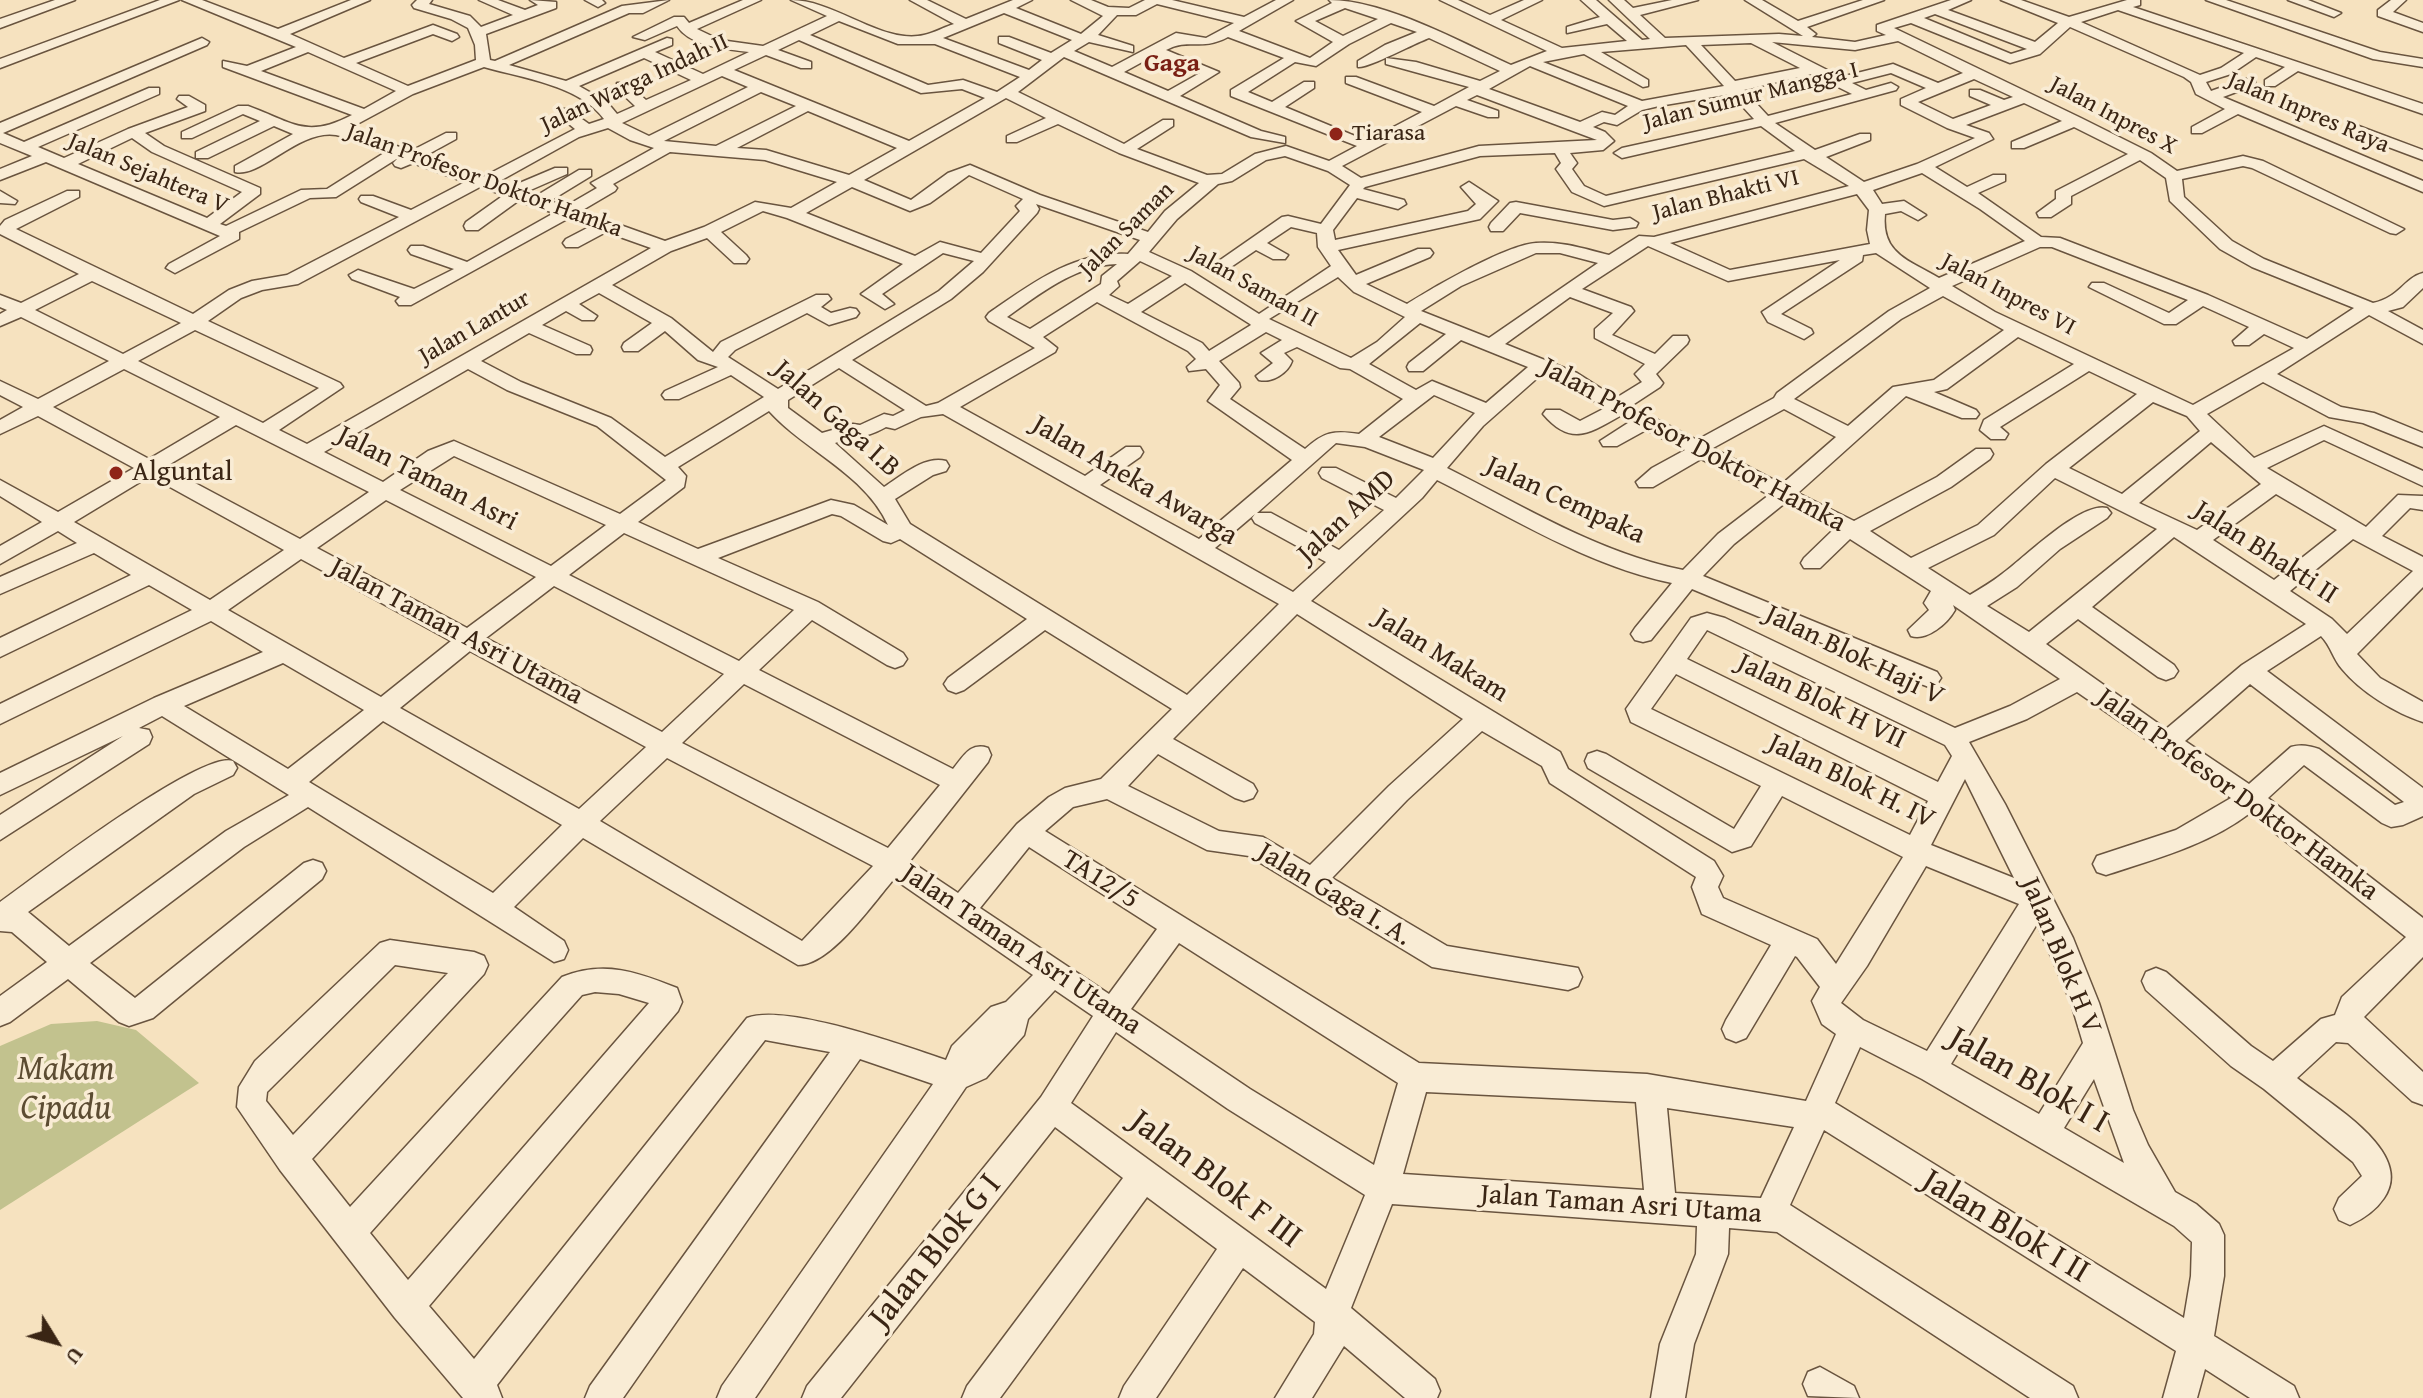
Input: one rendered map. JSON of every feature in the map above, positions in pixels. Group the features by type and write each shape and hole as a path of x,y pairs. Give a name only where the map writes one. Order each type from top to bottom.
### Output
{"street":[{"path":"0,64 172,0"},
{"path":"189,0 309,47 408,91"},
{"path":"320,0 342,8"},
{"path":"277,34 363,0"},
{"path":"425,0 419,5 467,19 480,32 490,63 567,86 602,105 612,121 658,144 766,155 852,181 914,206 963,171 970,170 1034,198 1150,238"},
{"path":"486,0 526,15"},
{"name":"Jalan Profesor Doktor Hamka","path":"335,130 408,91 490,63 627,9 638,10 662,0"},
{"path":"567,86 642,45 754,0"},
{"path":"917,0 963,23"},
{"path":"887,52 1025,0"},
{"path":"1078,0 1131,12 1155,0 1243,21"},
{"path":"1254,0 1280,3"},
{"path":"1366,9 1383,0"},
{"path":"1447,0 1560,52"},
{"path":"1491,19 1535,0"},
{"path":"1588,0 1639,44"},
{"path":"1616,0 1661,42"},
{"path":"1631,13 1691,0"},
{"path":"1797,26 1877,0"},
{"path":"1898,37 1882,28 1964,0"},
{"name":"Jalan Inpres Raya","path":"2008,0 2069,22 2163,63 2198,80 2201,91 2209,97 2423,187"},
{"path":"1912,18 2003,59 2035,51 2034,47 2069,22 2100,9 2121,7 2141,0"},
{"path":"2213,0 2268,14 2387,59 2423,63"},
{"path":"2399,0 2383,13 2423,28"},
{"path":"0,24 57,1 108,24"},
{"path":"807,1 898,40 945,42 1029,75"},
{"path":"1344,41 1303,21 1340,1 1423,30 1511,71"},
{"path":"2268,14 2299,1 2334,13"},
{"path":"480,32 526,15 550,2"},
{"path":"1112,73 1181,36 1197,42 1209,42 1280,3"},
{"path":"1758,3 1797,26 1822,53"},
{"path":"1758,3 1778,3"},
{"path":"793,214 825,206 852,181 1003,95 1109,19 1106,6"},
{"path":"2121,7 2423,109"},
{"path":"1005,9 1086,38 1128,49"},
{"path":"1363,64 1423,30 1469,9"},
{"path":"638,10 735,48 764,50 806,65"},
{"path":"1938,11 2034,47"},
{"name":"Jalan Warga Indah II","path":"0,428 196,321 235,294 258,285 292,280 585,129 612,121 839,16"},
{"path":"1227,32 1311,63 1344,41 1390,18"},
{"path":"1572,30 1611,18"},
{"path":"345,62 433,29 452,37"},
{"path":"2348,29 2313,56 2423,95"},
{"path":"797,34 926,90 963,84 1003,95 1060,117 1125,150 1198,178 1212,181 1226,178 1283,146"},
{"path":"1822,53 1841,45 1855,46 1898,37"},
{"name":"Jalan Inpres X","path":"1898,37 2140,154 2174,176 2176,198 2226,245 2258,263 2371,309"},
{"path":"1753,38 1865,95"},
{"path":"1331,166 1530,61 1560,52 1661,42 1692,44 1753,38 1822,53 1865,75"},
{"path":"2163,63 2214,39"},
{"path":"1004,40 1112,73 1170,96 1331,166 1356,188 1398,204"},
{"path":"1722,41 1737,55"},
{"path":"0,129 202,42"},
{"path":"1692,44 1764,121 1808,155 1859,187 1875,202 1877,215 1872,249 1771,312 1774,318 1804,333"},
{"path":"642,45 704,80"},
{"path":"1841,45 1937,88"},
{"path":"248,71 309,47"},
{"path":"0,49 24,55"},
{"path":"1154,50 1212,72 1170,96"},
{"path":"1589,51 1643,83"},
{"path":"2198,80 2226,71 2255,52"},
{"path":"1289,61 1236,91 1239,95 1360,142"},
{"name":"Jalan Sumur Mangga I","path":"1356,188 1471,152 1603,146 1606,141 1600,135 1578,129 1480,88 1416,66 1391,61"},
{"path":"1530,61 1639,106"},
{"path":"228,64 362,113"},
{"path":"2270,83 2298,65"},
{"path":"1842,82 1893,68"},
{"path":"1617,120 1639,106 1660,98 1672,100 1736,88 1814,69"},
{"path":"723,71 912,148"},
{"path":"1975,73 1906,102 1952,125 2027,97"},
{"path":"1351,80 1434,111"},
{"path":"2209,97 2250,82"},
{"path":"1283,146 1261,127 1309,85"},
{"path":"622,86 644,106"},
{"path":"358,275 410,299 609,188 599,183 614,178 658,144 759,87"},
{"name":"Jalan Sumur Mangga I","path":"1622,153 1764,121 1891,87"},
{"path":"23,148 154,91"},
{"path":"1975,93 2002,105"},
{"path":"65,164 133,132 200,108 184,99"},
{"path":"1455,101 1493,114"},
{"path":"721,150 807,106"},
{"path":"2260,118 2281,108"},
{"path":"187,135 243,109 307,134"},
{"path":"2197,130 2236,109"},
{"path":"563,112 585,129"},
{"path":"1012,139 1060,117"},
{"path":"1578,129 1602,117 1632,128"},
{"path":"202,155 273,121"},
{"path":"2018,145 2076,121"},
{"path":"1125,150 1168,123"},
{"name":"Jalan Bhakti VI","path":"1492,345 1611,261 1650,241 1859,187 1923,167 1986,137 1952,125"},
{"path":"2423,142 2363,126 2423,155"},
{"path":"241,169 307,134 335,130"},
{"name":"Jalan Profesor Doktor Hamka","path":"335,130 665,247"},
{"path":"175,268 229,234 307,193 330,194 397,154 430,130"},
{"path":"133,132 158,149 254,191 209,224"},
{"path":"375,182 397,154 451,136"},
{"name":"Jalan Sejahtera V","path":"0,137 229,234"},
{"path":"1560,149 1569,163 1564,169 1578,189 1594,198 1609,201 1808,155 1865,137"},
{"path":"2045,213 2065,201 2062,194 2140,154"},
{"path":"0,175 44,157"},
{"path":"2174,176 2243,161 2257,164 2396,229"},
{"path":"1923,167 2037,242 2067,245 2202,299 2308,347"},
{"path":"472,226 514,193 561,171"},
{"path":"538,201 585,173"},
{"path":"1966,193 1999,178"},
{"path":"922,180 939,187"},
{"name":"Jalan Saman","path":"945,407 1040,342 1110,286 1108,280 1134,257 1171,215 1212,181"},
{"path":"1469,187 1483,202 1495,194"},
{"path":"1326,239 1356,188"},
{"path":"4,235 11,224 73,194"},
{"path":"1326,239 1430,216 1474,215 1495,194"},
{"path":"1495,194 1516,207 1613,225 1630,223"},
{"path":"664,467 945,295 985,259 1031,209 1024,206 1034,198"},
{"path":"367,199 414,217"},
{"path":"1609,201 1650,241 1728,276 1872,249"},
{"path":"730,202 793,214 914,262"},
{"path":"1497,227 1516,207"},
{"path":"665,247 710,231 753,208"},
{"path":"1222,265 1288,221 1326,239 1346,276"},
{"path":"572,243 605,226"},
{"path":"932,229 961,241 955,249"},
{"path":"710,231 740,259"},
{"name":"Jalan Taman Asri","path":"4,235 196,321 333,387 264,431"},
{"path":"1646,482 1659,471 1673,467 1784,401 1784,397 1895,315 1940,287 2037,242"},
{"path":"1254,243 1279,255"},
{"name":"Jalan Lantur","path":"309,452 665,247"},
{"path":"885,304 870,294 940,247 985,259"},
{"path":"1349,364 1455,282 1533,248 1560,248 1611,261"},
{"name":"Jalan Inpres VI","path":"1872,249 2017,329 2194,412"},
{"path":"417,250 468,268"},
{"path":"1201,363 1266,319 1346,276 1424,253"},
{"path":"1040,342 995,317 1050,279 1113,257 1134,257"},
{"name":"Jalan Saman II","path":"1134,257 1185,275 1266,319 1296,340 1415,398"},
{"path":"0,321 92,274"},
{"path":"1127,313 1185,275"},
{"name":"Jalan Profesor Doktor Hamka","path":"1346,276 1412,314 1570,377 1645,422 1851,530 2028,643 2166,743 2250,798 2419,947 2352,1006 2349,1018 2355,1030"},
{"path":"2423,278 2397,303 2357,313 2308,347 2194,412 2211,432 2275,484 2423,567"},
{"name":"Jalan Gaga I.B","path":"598,285 665,322 705,356 724,363 778,397 778,410 820,441 881,498 893,511 894,523 906,533 1188,707"},
{"path":"2098,287 2170,320 2202,299"},
{"path":"1568,290 1625,311 1602,333 1604,338 1656,362"},
{"path":"1096,295 1187,343 1201,363 1229,383 1230,387 1218,401 1232,407 1305,459"},
{"path":"0,300 264,431"},
{"path":"672,395 724,363 728,346 815,302 829,320 850,313"},
{"path":"564,303 588,316"},
{"path":"2371,309 2423,338"},
{"path":"631,347 665,322"},
{"path":"528,326 583,350"},
{"path":"2242,341 2263,326"},
{"path":"1643,634 1726,539 1785,493 1900,391 1940,385 2017,329"},
{"path":"1416,367 1459,333"},
{"path":"1266,376 1283,361 1270,353 1296,340"},
{"path":"1553,414 1580,430 1653,383 1645,374 1680,340"},
{"path":"0,1013 235,839 293,793 384,708 469,639 677,482 676,476 604,422 514,386 466,360"},
{"path":"840,361 919,410 926,412 945,407"},
{"path":"1998,434 1990,430 1991,424 2087,364"},
{"name":"Jalan AMD","path":"1109,788 1339,560 1415,493 1488,411 1541,365"},
{"path":"2262,374 2336,413 2367,417 2423,441"},
{"name":"Jalan Taman Asri Utama","path":"0,387 664,745 892,863 1107,1007 1380,1197 1661,1208 1783,1218 2061,1398"},
{"path":"1201,549 1333,436 1360,442 1367,440 1428,389 1437,387 1488,411"},
{"path":"1911,388 1935,401 1948,401 1969,414"},
{"path":"1911,567 1986,530 2053,469 2150,394"},
{"path":"1784,401 1851,436"},
{"name":"Jalan Aneka Awarga","path":"945,407 1201,549 1254,583 1296,603"},
{"path":"820,441 853,430 861,433 884,420 895,423 919,410"},
{"path":"0,556 235,417"},
{"path":"1610,441 1645,422"},
{"name":"Jalan Taman Asri","path":"264,431 957,782"},
{"path":"2123,505 2211,432"},
{"path":"2251,467 2324,432 2423,479"},
{"name":"Jalan Cempaka","path":"1367,440 1435,468 1601,553 1646,570 1689,579 1929,678"},
{"path":"0,715 211,611 435,456 454,448 810,608 895,659"},
{"path":"1086,485 1133,452"},
{"path":"1812,563 1851,530 1944,482 1983,454"},
{"path":"881,498 926,470 939,466"},
{"name":"Jalan Bhakti II","path":"2053,469 2198,540 2324,625 2346,650 2349,662 2372,684 2420,706"},
{"path":"1329,473 1398,508"},
{"path":"2198,540 2275,484"},
{"path":"0,487 148,576 384,708 798,953 807,953 825,938 892,863 979,755"},
{"path":"2275,591 2405,500 2423,503"},
{"path":"696,558 831,507 847,510 891,536"},
{"path":"1969,606 2009,581 2052,544 2100,513"},
{"path":"1263,518 1339,560"},
{"path":"2028,643 2077,607 2171,528"},
{"path":"0,586 94,544"},
{"path":"2346,650 2423,574"},
{"path":"0,648 148,576"},
{"path":"1919,630 1944,610 1935,603 1944,589"},
{"name":"Jalan Makam","path":"1296,603 1553,760 1559,776 1705,869 1710,876 1705,887 1712,906 1789,940"},
{"path":"2077,607 2166,671"},
{"path":"495,909 740,671 810,608"},
{"path":"956,684 1043,619"},
{"name":"Jalan Blok Haji V","path":"1672,662 1699,624 1707,621 1958,744"},
{"path":"2166,743 2250,671 2290,643 2324,625"},
{"path":"0,785 163,705 283,653"},
{"name":"Jalan Blok H. IV","path":"1672,662 1638,709 1640,715 1917,851 2037,899"},
{"name":"Jalan Blok H VII","path":"1672,662 1942,796"},
{"path":"2106,864 2184,838 2227,816 2277,777 2300,754 2305,754 2391,816 2403,814 2423,803 2250,671"},
{"path":"1736,1029 1789,940 1807,948 1835,985 1857,957 1917,851 1942,796 1958,744 2036,705 2079,679"},
{"path":"163,705 293,793 495,909 554,950"},
{"path":"1312,880 1398,793 1481,717"},
{"path":"0,829 140,737"},
{"path":"1155,741 1244,791"},
{"name":"Jalan Blok H V","path":"1958,744 1996,811 2059,938 2127,1133 2164,1203"},
{"path":"1597,761 1732,841 1742,838 1777,782"},
{"path":"0,918 185,787 224,768"},
{"path":"962,909 1026,832 1065,798 1109,788"},
{"name":"Jalan Gaga I. A.","path":"1109,788 1216,842 1254,845 1442,958 1568,977"},
{"name":"TA12/5","path":"1026,832 1415,1077"},
{"path":"0,918 18,920 129,1013 143,1009 313,871"},
{"path":"1932,1069 2037,899"},
{"name":"Jalan Blok G I","path":"819,1398 1052,1107 1107,1007 1175,927"},
{"path":"291,1159 474,965 390,952 265,1071 254,1085 250,1098 252,1107 291,1159 407,1306 480,1392 751,1032 764,1026 854,1043 955,1077"},
{"path":"734,1398 955,1077 976,1068 1014,1026 1014,1014 1054,972"},
{"path":"350,1231 572,986 585,978 598,977 667,997 668,1002 407,1306"},
{"path":"2156,981 2241,1056 2275,1079 2364,1151 2376,1165 2377,1184 2350,1209"},
{"name":"Jalan Blok I I","path":"1835,985 1826,1001 1835,1018 1932,1069 2199,1224 2208,1235 2210,1256 2204,1308 2194,1343"},
{"path":"2275,1079 2331,1028 2355,1030 2423,1091"},
{"path":"1770,1215 1853,1029"},
{"path":"602,1398 854,1043"},
{"path":"2044,1133 2098,1045"},
{"path":"1292,1398 1330,1339 1332,1314 1380,1197 1415,1077"},
{"name":"Jalan Blok I II","path":"1415,1077 1646,1089 1815,1115 2282,1398"},
{"path":"1646,1089 1661,1208"},
{"name":"Jalan Blok F III","path":"1052,1107 1332,1314 1423,1391"},
{"path":"979,1398 1144,1175"},
{"path":"1668,1398 1677,1344 1712,1254 1713,1213"},
{"path":"1136,1398 1238,1246"},
{"path":"2180,1398 2194,1343"}],"green space":[{"name":"Makam Cipadu","path":"97,1021 136,1030 199,1083 0,1210 0,1046 51,1024"}],"place":[{"name":"Tiarasa","path":"1336,134"},
{"name":"Alguntal","path":"116,473"}],"district":[{"name":"Gaga","path":"1172,64"}]}
